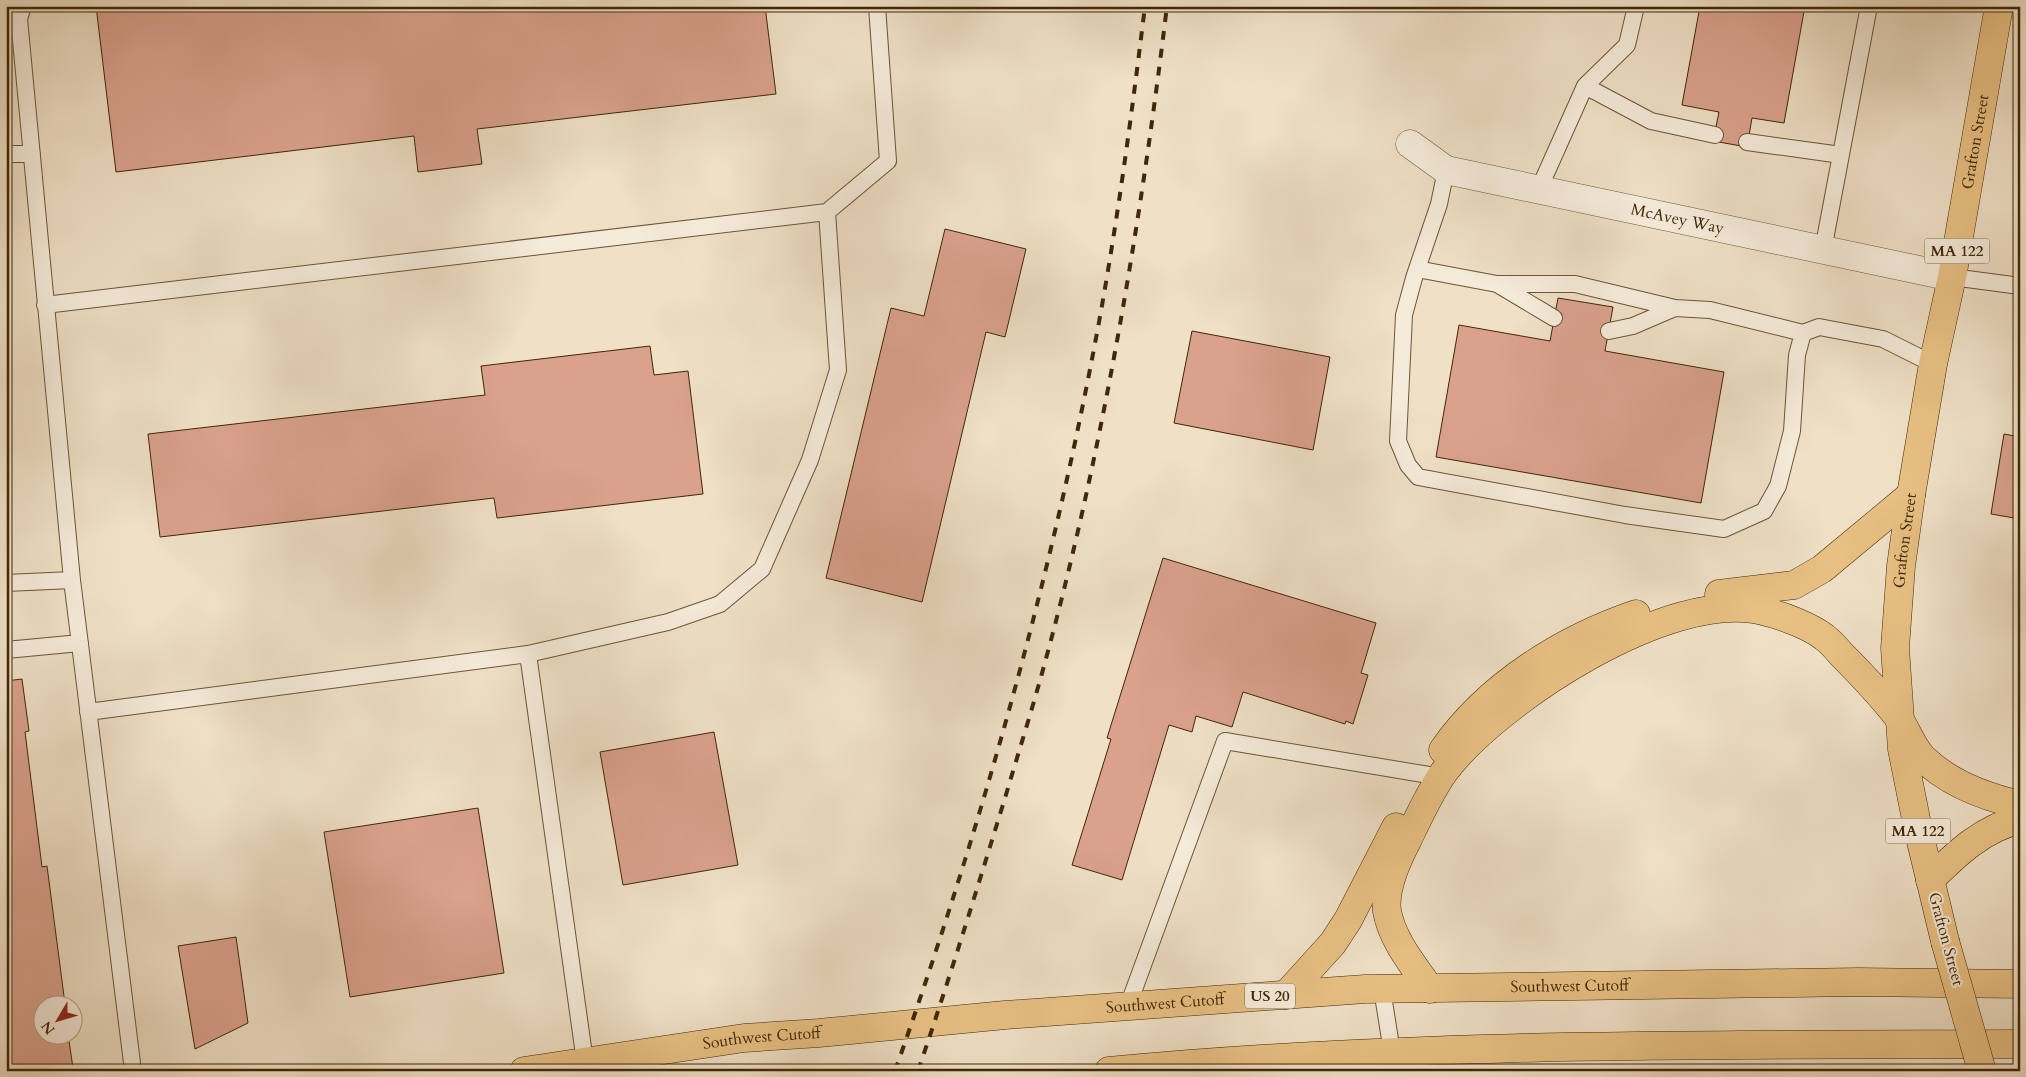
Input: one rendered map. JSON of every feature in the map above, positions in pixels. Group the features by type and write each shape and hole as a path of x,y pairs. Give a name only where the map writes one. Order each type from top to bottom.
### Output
{"main road":[{"name":"Grafton Street","path":"1982,1071 1945,941 1916,820 1899,718 1895,648 1901,566 1911,495 1934,364 1952,277 1999,6"},
{"path":"1430,989 1394,935 1387,910 1389,890 1401,852 1445,747 1472,716 1510,680 1555,651 1615,622 1665,604 1794,584 1822,570 1911,495"},
{"path":"1286,995 1332,943 1348,920 1414,792 1522,701 1554,678 1627,636 1704,610 1734,607 1762,610 1824,636 1899,718 1922,757 1946,775 1986,796 2020,806"},
{"path":"1930,880 1957,852 1994,830 2020,820"},
{"name":"Southwest Cutoff","path":"524,1071 744,1038 1128,1006 1382,989 1858,982 2020,984"},
{"path":"1109,1071 1284,1056 1538,1047 2020,1044"}],"street":[{"name":"McAvey Way","path":"1410,144 1446,170 1952,277"}],"lane":[{"path":"23,6 19,19 72,580 133,1071"},
{"path":"46,305 827,212 888,161 877,6"},
{"path":"1539,189 1585,86 1628,45 1636,6"},
{"path":"1823,250 1869,6"},
{"path":"1585,86 1652,121 1714,135"},
{"path":"1747,142 1841,155"},
{"path":"6,154 32,154"},
{"path":"1446,170 1439,204 1404,315 1398,441 1413,472 1418,478 1625,515 1724,529 1764,511 1778,486 1792,431 1796,355 1803,333"},
{"path":"88,712 528,654 668,622 720,604 762,569 810,460 838,370 827,212"},
{"path":"1417,269 1497,284 1574,284 1674,308 1710,310 1803,333 1819,328 1883,339 1934,364"},
{"path":"1952,277 2020,286"},
{"path":"1497,284 1554,318"},
{"path":"1609,331 1633,326 1674,308"},
{"path":"6,583 72,580"},
{"path":"6,650 80,643"},
{"path":"528,654 585,1062"},
{"path":"1128,1006 1225,741 1434,776"},
{"path":"1382,989 1392,1052 1418,1071"}],"building":[{"path":"96,6 765,6 776,94 477,129 482,164 418,172 414,136 116,172"},
{"path":"1700,6 1805,6 1784,123 1752,118 1747,147 1713,141 1719,112 1682,105"},
{"path":"945,229 1026,249 1005,337 986,332 922,602 826,578 891,308 924,316"},
{"path":"1558,298 1613,307 1605,351 1724,372 1701,503 1436,457 1459,325 1550,341"},
{"path":"1192,331 1330,357 1313,450 1174,423"},
{"path":"650,346 654,375 688,371 703,494 497,518 494,498 160,537 148,434 485,395 481,366"},
{"path":"2004,434 2020,437 2020,519 1991,514"},
{"path":"1163,558 1376,623 1361,673 1368,675 1353,724 1346,721 1345,724 1243,692 1232,727 1196,716 1192,732 1169,725 1122,880 1072,865 1111,739 1107,738"},
{"path":"22,679 29,731 25,732 42,867 47,866 64,994 32,994 32,1044 69,1044 73,1068 66,1069 66,1071 6,1071 6,681"},
{"path":"714,732 738,865 623,885 600,752"},
{"path":"478,808 504,973 350,997 324,832"},
{"path":"236,937 248,1023 195,1049 178,946"}],"railway":[{"path":"895,1071 957,887 985,794 1012,701 1059,512 1106,283 1145,6"},
{"path":"918,1071 941,1003 1035,699 1065,585 1102,421 1118,338 1145,172 1167,6"}]}
